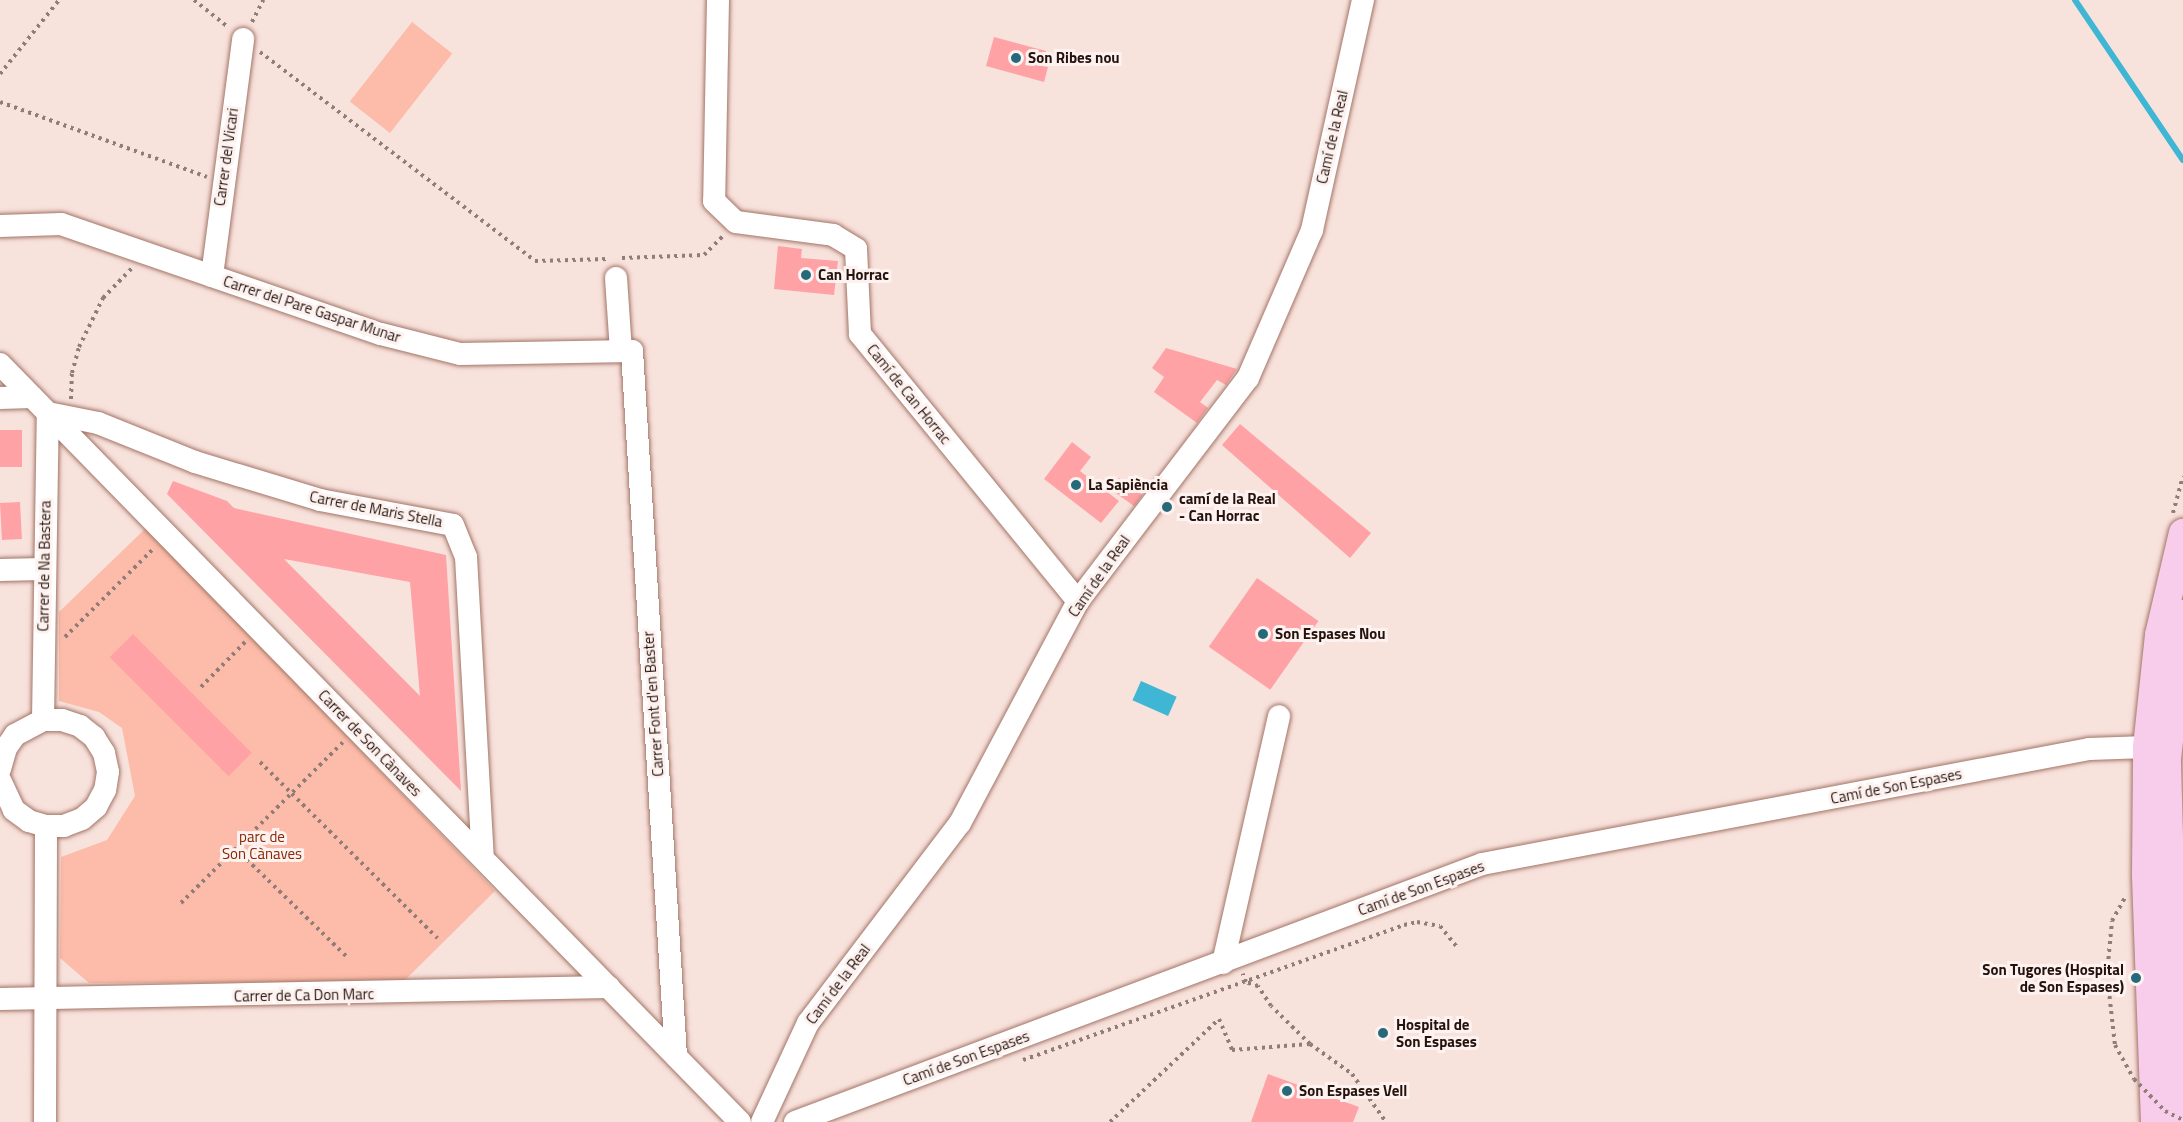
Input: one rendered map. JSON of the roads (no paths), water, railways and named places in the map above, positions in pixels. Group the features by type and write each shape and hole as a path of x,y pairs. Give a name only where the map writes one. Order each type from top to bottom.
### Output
{"main road":[{"path":"2155,1122 2146,874 2147,747 2159,635 2183,533"},
{"path":"2177,1122 2167,759 2183,614"}],"street":[{"name":"Camí de Can Horrac","path":"718,0 714,201 736,222 833,235 856,249 860,334 1078,601"},
{"name":"Camí de la Real","path":"762,1122 808,1023 960,823 1078,601 1248,378 1312,230 1363,0"},
{"name":"Carrer del Vicari","path":"212,276 221,183 243,39"},
{"name":"Carrer del Pare Gaspar Munar","path":"0,226 61,224 381,334 460,354 626,351"},
{"name":"Carrer Font d'en Baster","path":"616,278 626,351 676,1056"},
{"name":"Carrer de Son Cànaves","path":"0,364 740,1122"},
{"path":"0,398 32,397"},
{"name":"Carrer de Maris Stella","path":"48,413 98,423 195,462 320,500 453,525 466,557 483,858"},
{"name":"Carrer de Na Bastera","path":"43,720 43,569 48,413"},
{"path":"0,570 43,569"},
{"path":"1231,960 1278,716"},
{"path":"0,769 6,747 15,735 43,720 71,723 94,737 104,753 108,772 100,799 82,819 64,826 46,826 14,810 0,780"},
{"name":"Camí de Son Espases","path":"795,1122 1482,864 2089,749 2147,747"},
{"path":"45,1122 46,826"},
{"name":"Carrer de Ca Don Marc","path":"0,999 609,987"}],"water":[{"path":"1141,681 1177,697 1168,716 1132,700"}],"waterway":[{"path":"2075,0 2183,160"}],"place":[{"name":"Son Ribes nou","path":"1016,58"},
{"name":"Can Horrac","path":"806,275"},
{"name":"La Sapiència","path":"1076,485"},
{"name":"camí de la Real - Can Horrac","path":"1167,507"},
{"name":"Son Espases Nou","path":"1263,634"},
{"name":"Son Tugores (Hospital de Son Espases)","path":"2136,978"},
{"name":"Hospital de Son Espases","path":"1383,1033"},
{"name":"Son Espases Vell","path":"1287,1091"}],"park label":[{"name":"parc de Son Cànaves","path":"262,844"}]}
